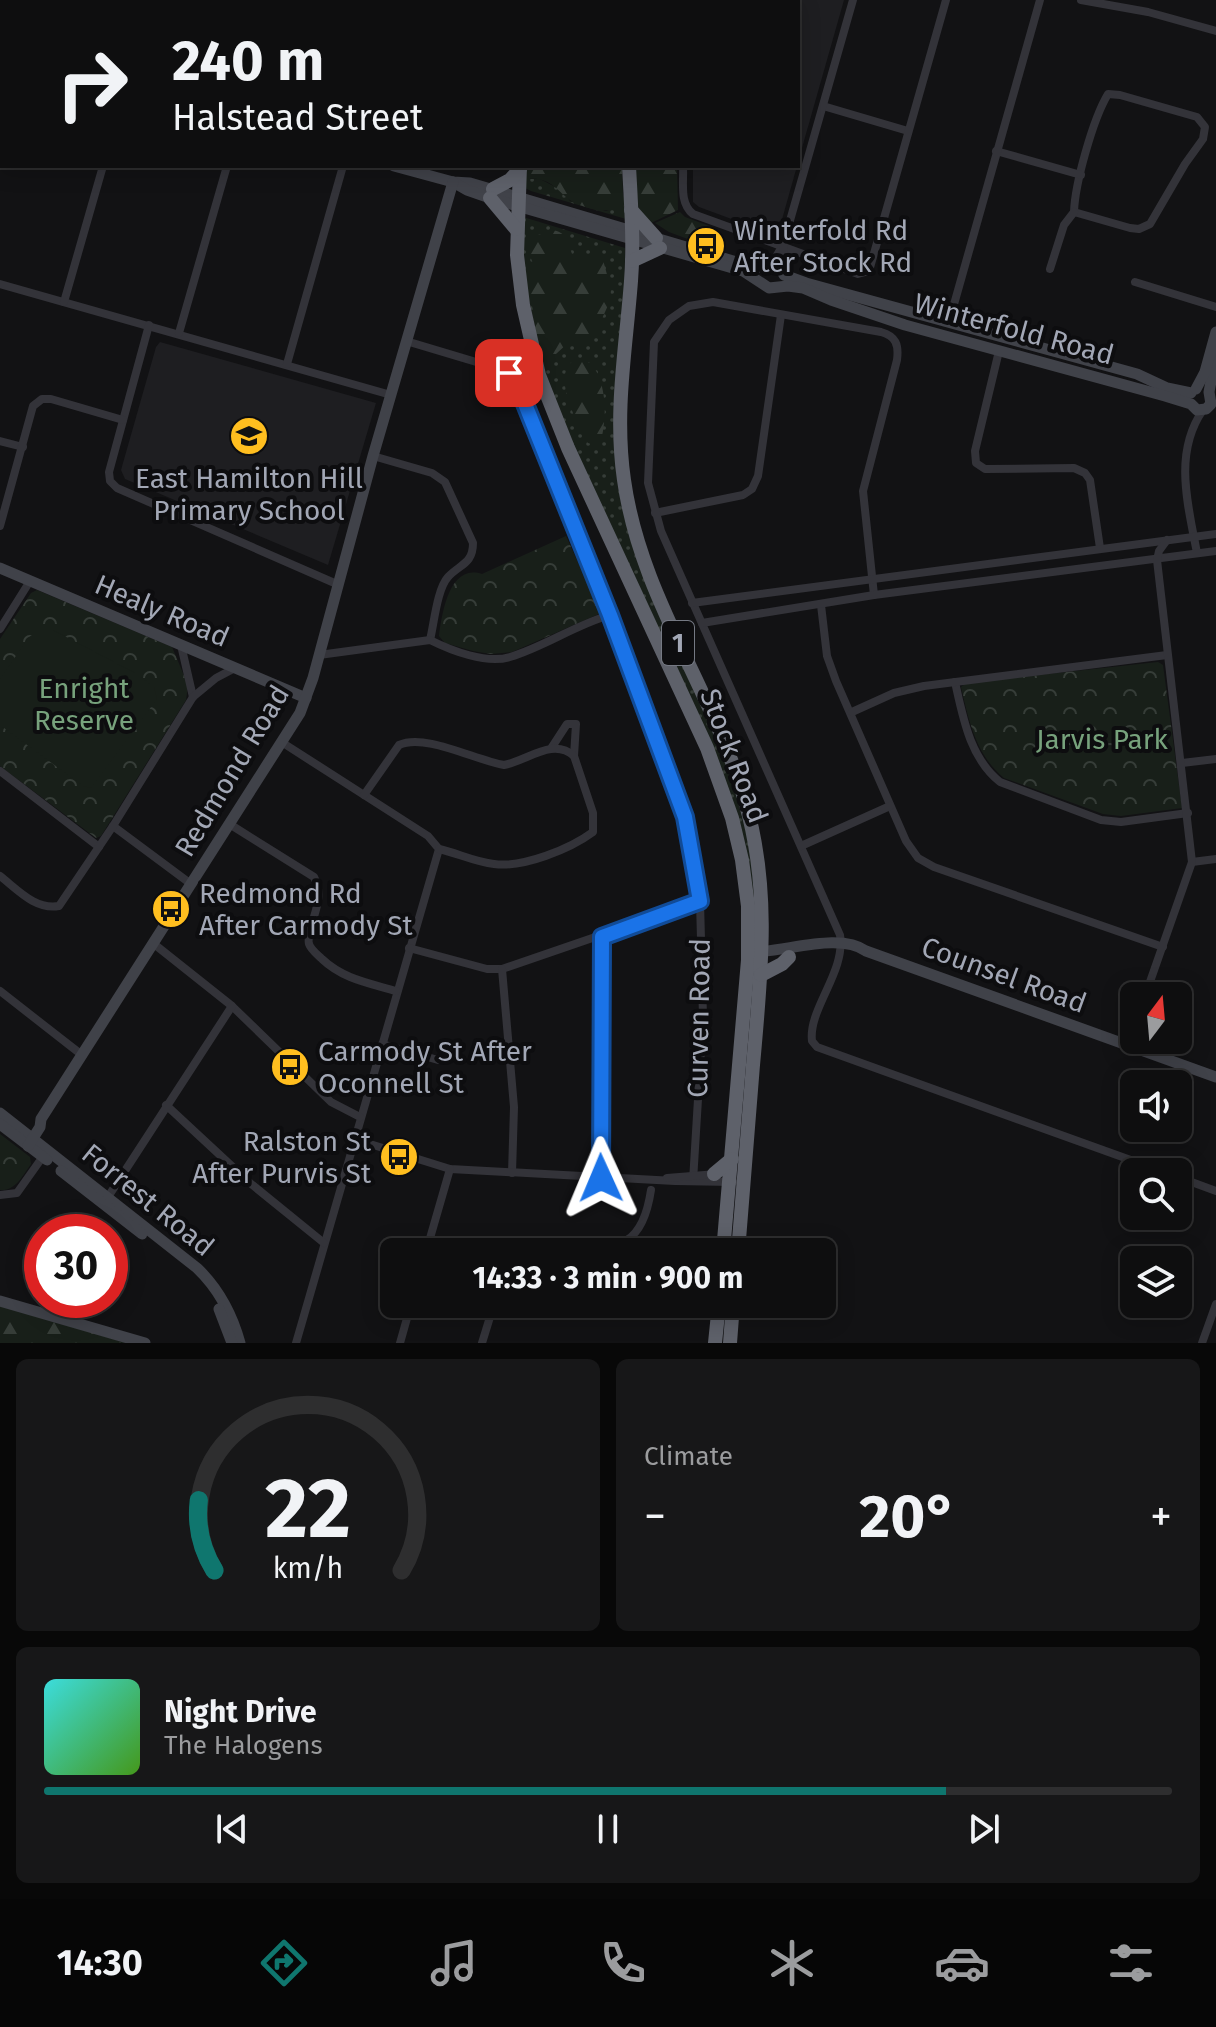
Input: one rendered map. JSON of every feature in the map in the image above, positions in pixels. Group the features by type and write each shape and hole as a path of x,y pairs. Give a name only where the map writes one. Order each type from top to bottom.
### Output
{"highway":[{"path":"516,229 492,194 519,168"},
{"name":"Stock Road","path":"520,168 516,229 523,305 546,396 707,748 725,795 742,860 761,975 725,1238"},
{"name":"Stock Road","path":"629,168 632,261 619,406 627,503 649,577 723,740 744,798 759,861 756,956 736,1175 738,1238"},
{"path":"631,210 658,243 632,261"},
{"path":"761,975 789,957"},
{"path":"714,1174 736,1175"},
{"path":"715,1343 718,1318"},
{"path":"730,1343 732,1318"}],"street":[{"path":"775,269 853,0"},
{"path":"683,168 684,200 689,211 858,274 869,271 946,0"},
{"path":"949,322 1040,0"},
{"path":"1081,0 1148,12 1216,31"},
{"path":"1148,12 1151,0"},
{"path":"1050,269 1064,225 1074,212 1081,175 1101,106 1108,94 1197,117 1205,127 1203,139 1185,164 1155,220 1144,228 1130,228 1074,212"},
{"path":"823,106 908,131"},
{"path":"996,151 1081,175"},
{"path":"64,302 102,168"},
{"path":"179,333 226,168"},
{"path":"287,364 342,168"},
{"name":"Winterfold Road","path":"401,168 453,182 470,183 492,194 743,271 762,283"},
{"name":"Redmond Road","path":"27,1140 34,1123 41,1119 283,743 306,698 453,182"},
{"name":"Winterfold Road","path":"658,243 750,266 775,269 870,307 999,351 1203,400"},
{"path":"775,269 784,282 779,287 769,288 762,283 761,273 775,269"},
{"path":"1135,282 1216,307"},
{"path":"0,284 391,395"},
{"name":"Winterfold Road","path":"779,287 803,288 870,307 949,322 1137,374 1203,400"},
{"path":"874,595 863,503 864,483 898,348 891,336 713,302 689,306 669,320 654,342 648,483 655,513 692,603 834,919 840,946 837,966 812,1028 812,1041 817,1047 1125,1158"},
{"path":"862,329 870,307"},
{"path":"655,513 743,495 752,489 758,476 781,315"},
{"path":"149,325 109,472 110,481 117,488 339,585"},
{"path":"1203,400 1205,372 1216,332"},
{"name":"Curven Road","path":"406,341 509,373 517,384 610,615 685,817 700,901 703,1017 694,1178"},
{"path":"999,351 975,451 976,463 985,469 1074,468 1085,473 1090,480 1100,548"},
{"path":"1197,553 1185,474 1186,449 1216,355"},
{"path":"0,526 33,406 42,399 51,399 123,420"},
{"path":"0,441 23,447"},
{"path":"373,456 432,473 445,482 473,543 473,553 468,563 448,577 442,587 430,640"},
{"path":"692,603 1216,534"},
{"path":"1150,982 1192,862 1157,560 1167,540"},
{"path":"702,623 874,595 1216,551"},
{"name":"Healy Road","path":"0,568 306,698"},
{"path":"0,629 30,581"},
{"path":"821,605 827,656 890,806 906,841 918,858 934,867 1163,947"},
{"path":"319,655 430,640 443,647 488,658 508,657 610,615"},
{"path":"181,645 193,697"},
{"path":"852,712 894,693 924,686 1167,655"},
{"path":"0,876 38,905 49,908 59,906 193,697 216,678 235,668"},
{"path":"955,682 967,733 986,771 1000,782 1101,820 1121,822 1188,813"},
{"path":"283,743 364,795 428,836 439,849 492,864 514,865 577,845 593,832 593,813 574,756 576,724 567,724 552,747 504,765 428,743 407,741 399,745 364,795"},
{"path":"552,747 567,750 574,756"},
{"path":"1182,763 1216,759"},
{"path":"0,771 99,847"},
{"path":"801,846 890,806"},
{"path":"231,825 314,877 320,887 309,936 309,944 314,951 343,975 396,991"},
{"path":"113,826 191,884"},
{"path":"296,1343 439,849"},
{"path":"1192,862 1216,859"},
{"path":"409,948 487,969 502,969 700,901"},
{"path":"601,1178 602,937"},
{"path":"154,944 232,1006 331,1102 360,1117"},
{"name":"Counsel Road","path":"756,956 840,946 866,951 1120,1042"},
{"name":"Counsel Road","path":"756,956 789,957 840,946"},
{"path":"502,969 514,1107 512,1173"},
{"path":"0,991 82,1055"},
{"path":"106,1201 232,1006"},
{"path":"382,1044 438,1060"},
{"name":"Counsel Road","path":"1152,1054 1216,1077"},
{"path":"166,1105 250,1183 324,1243"},
{"name":"Forrest Road","path":"0,1113 27,1140"},
{"name":"Forrest Road","path":"0,1124 45,1153 205,1276 228,1309 240,1343"},
{"path":"354,1139 450,1169 601,1178 736,1175"},
{"path":"0,1195 17,1193 45,1153"},
{"path":"430,1238 450,1169"},
{"path":"694,1178 714,1174"},
{"path":"1192,1182 1216,1191"},
{"path":"628,1238 641,1227 651,1190"},
{"name":"Forrest Road","path":"106,1201 194,1274 222,1313 232,1343"},
{"path":"0,1301 145,1343"},
{"path":"1202,1343 1216,1304"},
{"path":"400,1343 407,1318"},
{"path":"482,1343 490,1318"}],"shaded area":[{"path":"800,0 844,0 800,155"},
{"path":"693,168 796,168 779,230 772,234 693,202"},
{"name":"East Hamilton Hill Primary School","path":"160,342 376,403 328,565 125,479 121,470"}],"green space":[{"path":"524,168 622,168 623,194 627,204 608,210 593,209 579,205 547,182 523,179"},
{"path":"634,168 677,168 678,210 649,224 639,212"},
{"path":"523,179 540,179 563,191 570,201 606,211 627,204 626,219 531,191 523,187"},
{"path":"680,212 685,217 712,227 706,238 696,242 655,223"},
{"path":"523,217 625,248 622,503 726,760 748,827 759,944 741,830 549,389 525,283"},
{"path":"552,230 568,241 572,254 598,256 603,260 611,289 610,301 595,334 581,343 568,343 545,364 535,332 526,280 534,266 526,246 530,238"},
{"path":"579,358 592,364 603,391 603,431 601,441 595,445 585,438 567,395 566,372 570,364"},
{"path":"566,536 601,613 512,652 491,654 473,651 445,643 439,636 449,593 462,576 482,574"},
{"name":"Enright Reserve","path":"37,590 172,647 188,685 186,700 101,836 96,838 0,766 0,639 31,593"},
{"path":"41,629 51,629 137,674 154,687 157,699 91,788 83,786 0,725 0,679 29,637"},
{"name":"Jarvis Park","path":"1158,662 1163,665 1182,808 1121,816 1103,814 1004,778 980,748 961,687 966,683"},
{"path":"0,1134 30,1157 31,1164 21,1178 6,1190 0,1190"},
{"path":"0,1305 24,1312 24,1318 43,1318 126,1343 0,1343"}],"place":[{"name":"Winterfold Rd After Stock Rd","path":"706,246"},
{"name":"East Hamilton Hill Primary School","path":"249,436"},
{"name":"Redmond Rd After Carmody St","path":"171,909"},
{"name":"Carmody St After Oconnell St","path":"290,1067"},
{"name":"Ralston St After Purvis St","path":"399,1157"}],"route":[{"path":"509,373 517,384 610,615 685,817 700,901 602,937 601,1178"}]}
